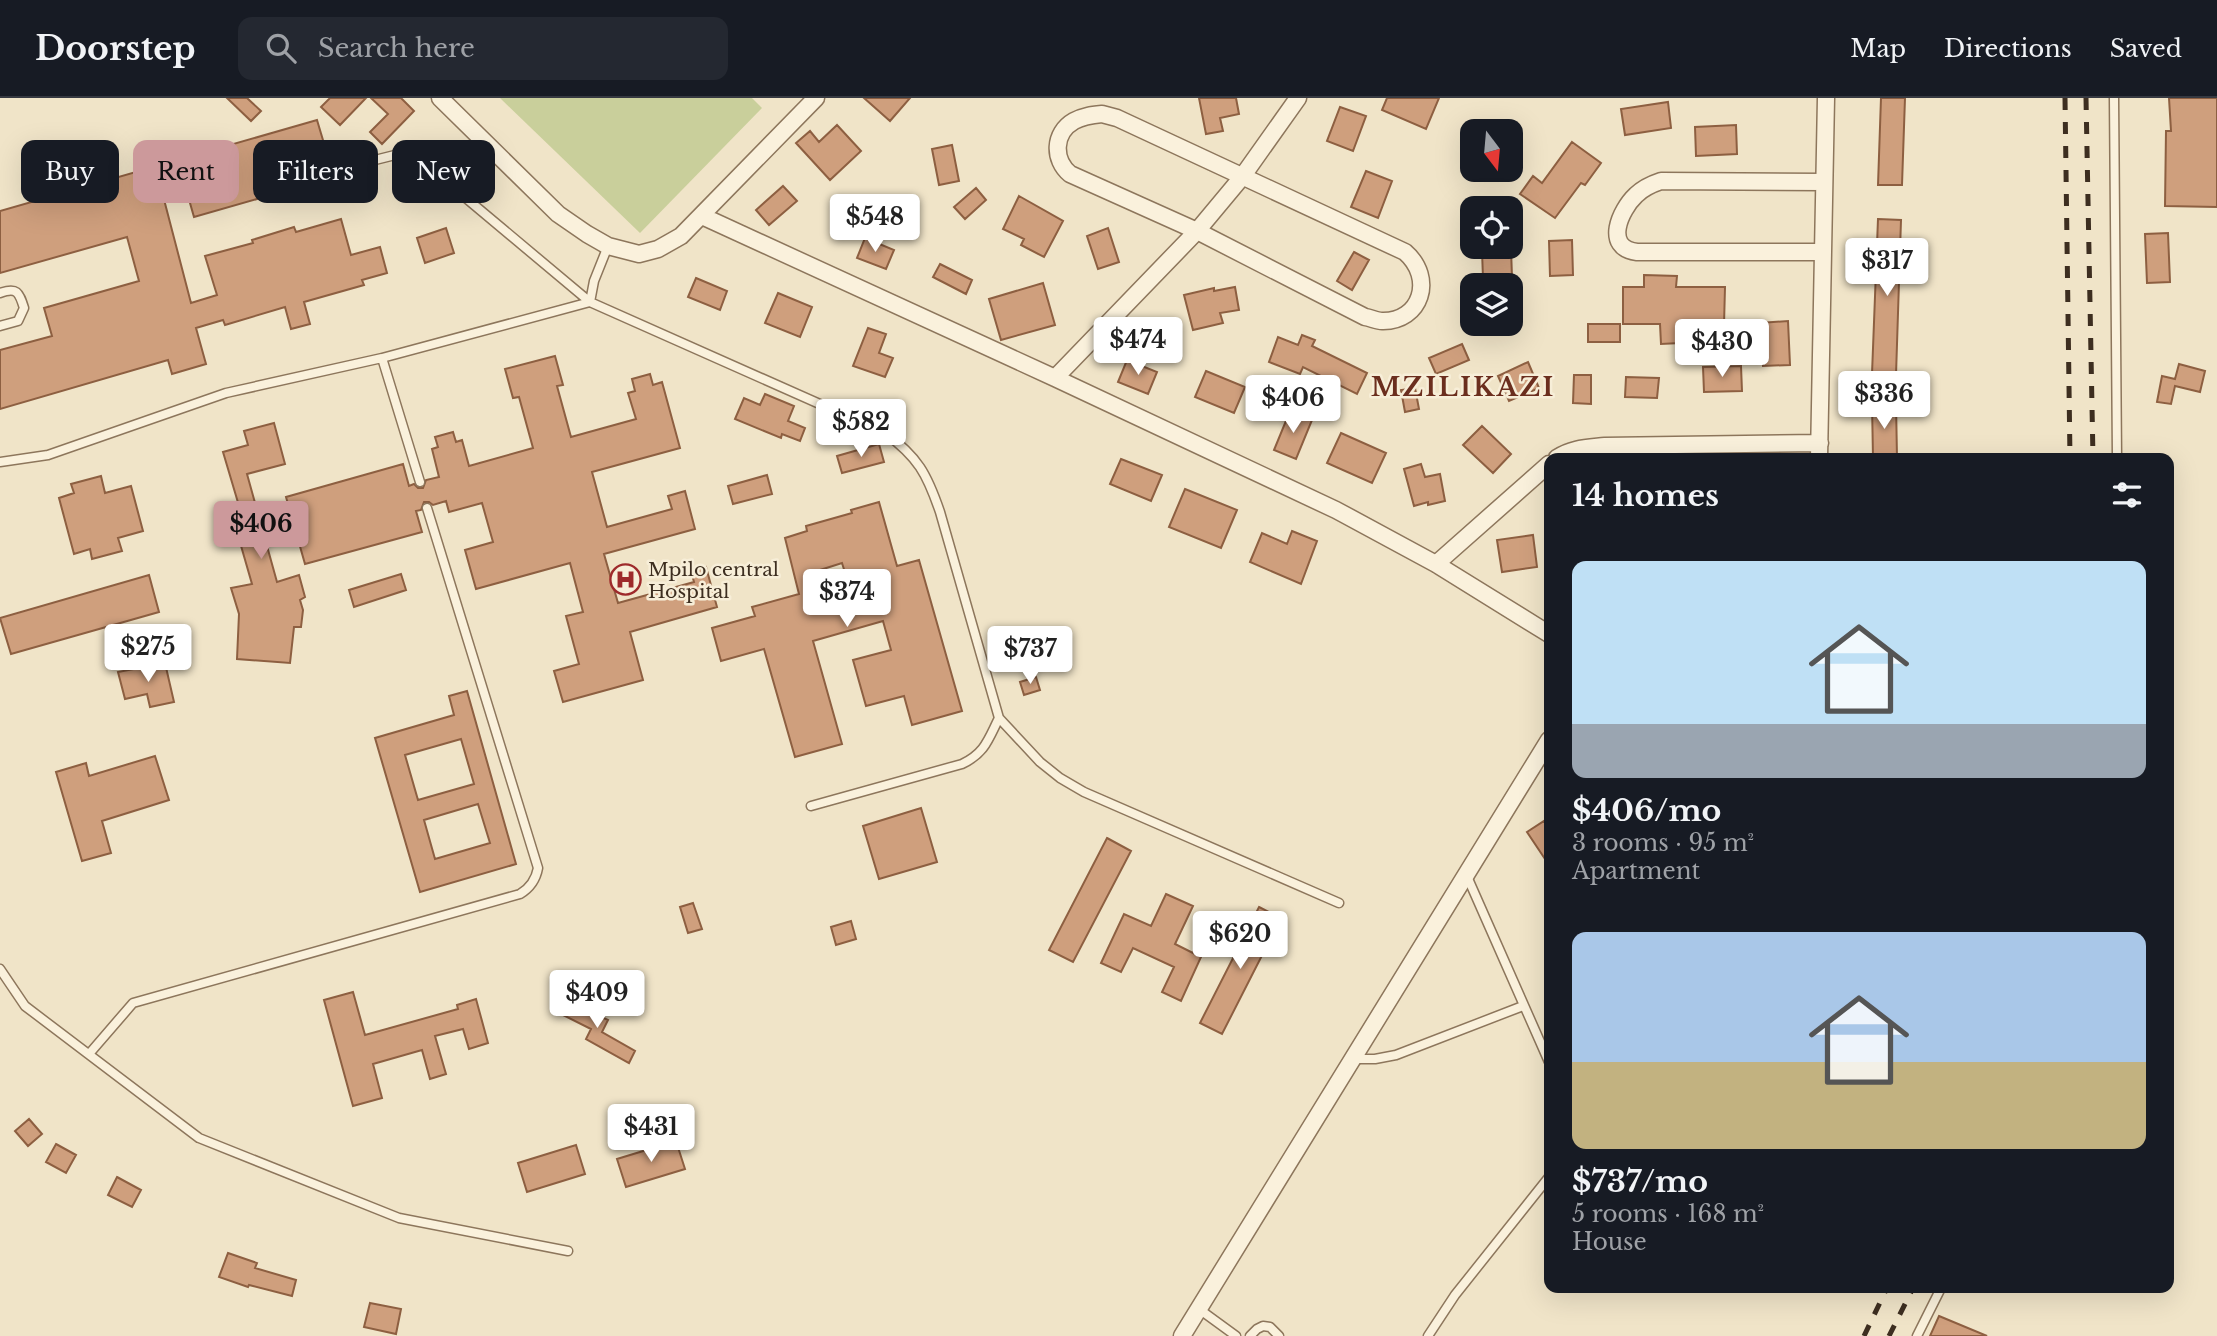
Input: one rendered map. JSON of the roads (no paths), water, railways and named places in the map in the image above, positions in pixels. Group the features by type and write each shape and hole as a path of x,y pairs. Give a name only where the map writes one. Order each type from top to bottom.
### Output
{"street":[{"path":"440,98 558,214 608,246 639,254 658,249 681,236 816,98"},
{"path":"1055,377 1197,232 1242,177 1298,98"},
{"path":"1566,453 1605,446 1819,451 1826,98"},
{"path":"1102,114 1117,118 1242,177 1405,252 1421,272 1423,288 1409,312 1383,321 1366,317 1197,232 1070,174 1062,167 1057,145 1062,132 1072,122 1102,114"},
{"path":"1823,182 1661,181 1638,192 1630,200 1620,219 1617,234 1622,247 1637,252 1823,252"},
{"path":"702,216 1055,377 1335,510 1436,564 1544,631"},
{"path":"1436,564 1544,468"},
{"path":"1182,1336 1466,874 1543,761"}],"lane":[{"path":"2114,98 2117,453"},
{"path":"378,159 395,155 424,163 590,302 885,433 904,447 918,462 930,483 999,718 1040,762 1084,792 1339,903"},
{"path":"590,302 594,281 608,246"},
{"path":"0,293 10,290 16,292 20,295 24,308 18,321 0,326"},
{"path":"0,462 48,455 226,393 382,358 590,302"},
{"path":"382,358 420,482"},
{"path":"89,1054 133,1003 520,894 527,890 537,876 538,868 427,508"},
{"path":"811,806 962,764 975,758 984,748 999,718"},
{"path":"1466,874 1544,1051"},
{"path":"0,969 25,1006 199,1138 399,1218 568,1251"},
{"path":"1352,1059 1396,1055 1523,1006"},
{"path":"1539,1040 1544,1037"},
{"path":"1429,1336 1455,1296 1544,1183"},
{"path":"1917,1336 1938,1293"},
{"path":"1198,1309 1236,1336"},
{"path":"1250,1336 1263,1326 1270,1326 1279,1336"}],"railway":[{"path":"2065,98 2070,453"},
{"path":"2086,98 2093,453"},
{"path":"1864,1336 1885,1293"},
{"path":"1889,1336 1910,1293"}],"place":[{"name":"Mpilo central Hospital","path":"625,580"}],"district":[{"name":"MZILIKAZI","path":"1463,387"}]}
